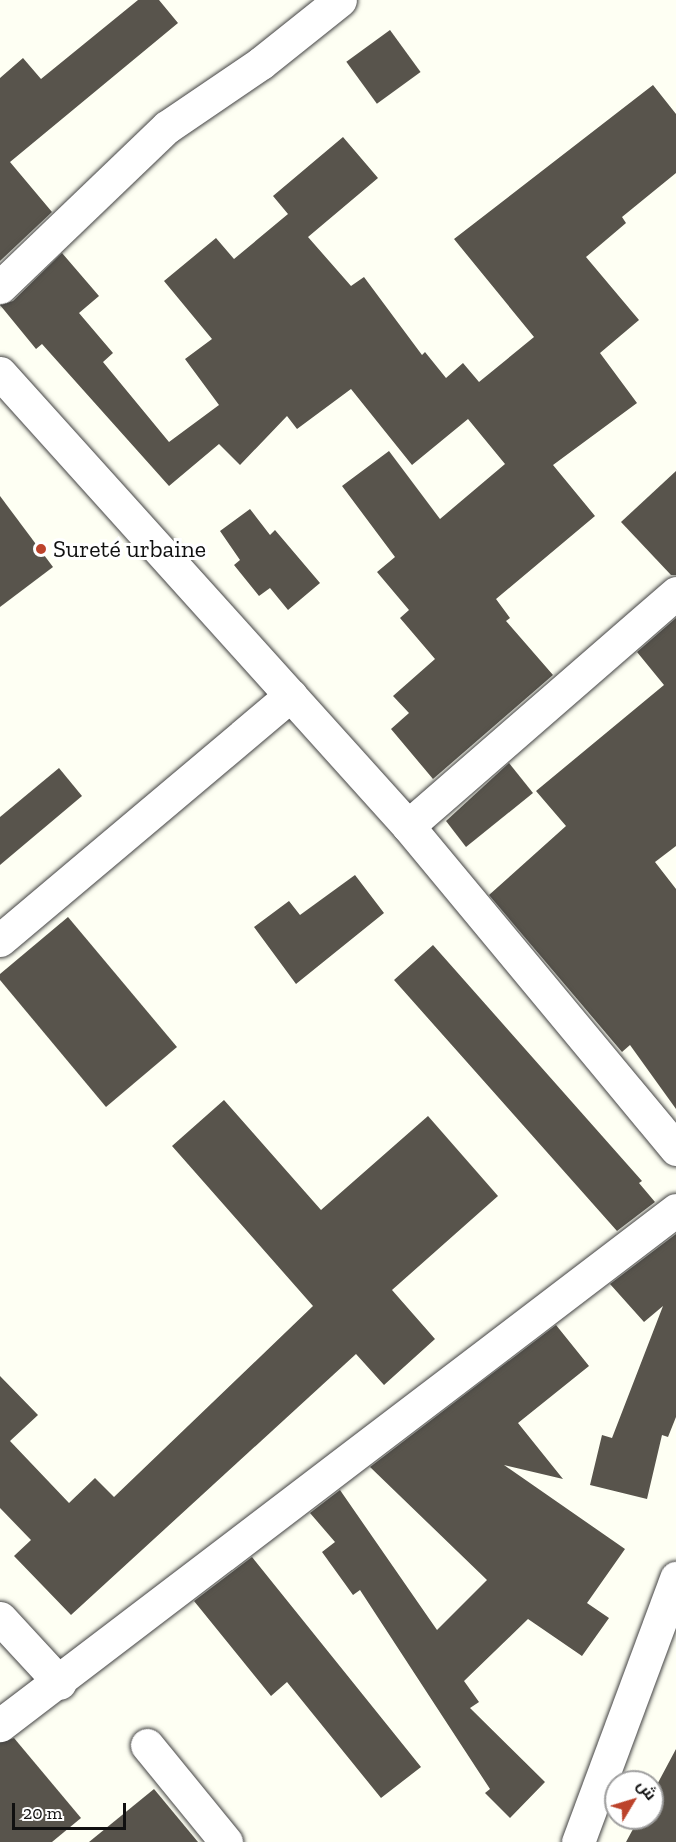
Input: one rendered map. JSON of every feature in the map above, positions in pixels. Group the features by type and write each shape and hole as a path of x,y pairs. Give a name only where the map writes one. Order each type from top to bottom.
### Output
{"street":[{"path":"0,287 167,127 261,63 340,0"},
{"path":"0,373 408,826 676,1149"},
{"path":"408,826 676,593"},
{"path":"0,940 291,695"},
{"path":"0,1725 60,1683 676,1210"},
{"path":"578,1842 676,1578"},
{"path":"0,1618 60,1683"},
{"path":"147,1745 226,1842"}],"building":[{"path":"138,0 159,0 178,23 10,162 52,212 0,261 0,78 23,58 41,79"},
{"path":"390,30 421,72 377,104 346,62"},
{"path":"653,85 676,114 676,173 622,217 626,223 586,257 639,320 600,353 637,403 553,465 595,516 496,599 510,618 506,621 553,675 433,779 391,729 409,713 393,696 435,659 400,618 409,610 377,572 395,557 342,486 389,451 440,519 505,464 468,419 412,465 351,389 297,429 287,416 240,465 219,444 169,486 42,344 36,349 0,305 13,301 62,253 99,296 79,313 113,353 103,362 169,442 219,405 185,359 212,339 164,281 216,238 234,259 288,214 273,196 343,137 378,178 308,237 351,286 364,277 422,355 425,352 446,378 463,363 479,382 534,337 454,239"},
{"path":"676,471 676,575 671,575 621,522"},
{"path":"0,496 53,567 0,607"},
{"path":"250,509 270,535 275,530 320,583 288,610 270,588 259,596 234,565 240,560 220,531"},
{"path":"676,618 676,846 655,862 676,889 676,1109 630,1045 622,1052 489,895 566,826 536,791 664,685 637,652"},
{"path":"509,763 533,793 466,847 446,821"},
{"path":"59,768 82,796 0,865 0,817"},
{"path":"355,875 384,913 296,984 254,927 289,901 300,915"},
{"path":"68,917 177,1047 106,1107 0,980 0,974"},
{"path":"433,945 642,1181 639,1183 655,1202 617,1231 394,980"},
{"path":"224,1100 321,1210 428,1116 498,1196 392,1290 435,1339 384,1385 356,1354 71,1615 14,1556 31,1540 0,1508 0,1376 38,1415 10,1441 69,1503 95,1478 114,1497 313,1306 172,1146"},
{"path":"676,1234 676,1417 668,1437 662,1435 647,1499 590,1485 602,1435 612,1438 663,1306 644,1322 610,1284"},
{"path":"556,1325 589,1366 518,1423 563,1479 504,1465 625,1549 587,1603 609,1618 582,1656 528,1619 464,1681 479,1702 470,1708 545,1782 510,1818 485,1793 490,1789 360,1590 353,1595 322,1552 335,1542 310,1513 340,1490 437,1630 487,1580 370,1467"},
{"path":"252,1557 421,1767 381,1798 287,1682 271,1696 194,1601"},
{"path":"14,1738 81,1818 52,1842 0,1842 0,1743"},
{"path":"676,1749 676,1842 626,1842 632,1830 664,1830 664,1772"},
{"path":"154,1789 198,1842 89,1842"}],"place":[{"name":"Sureté urbaine","path":"41,549"}]}
